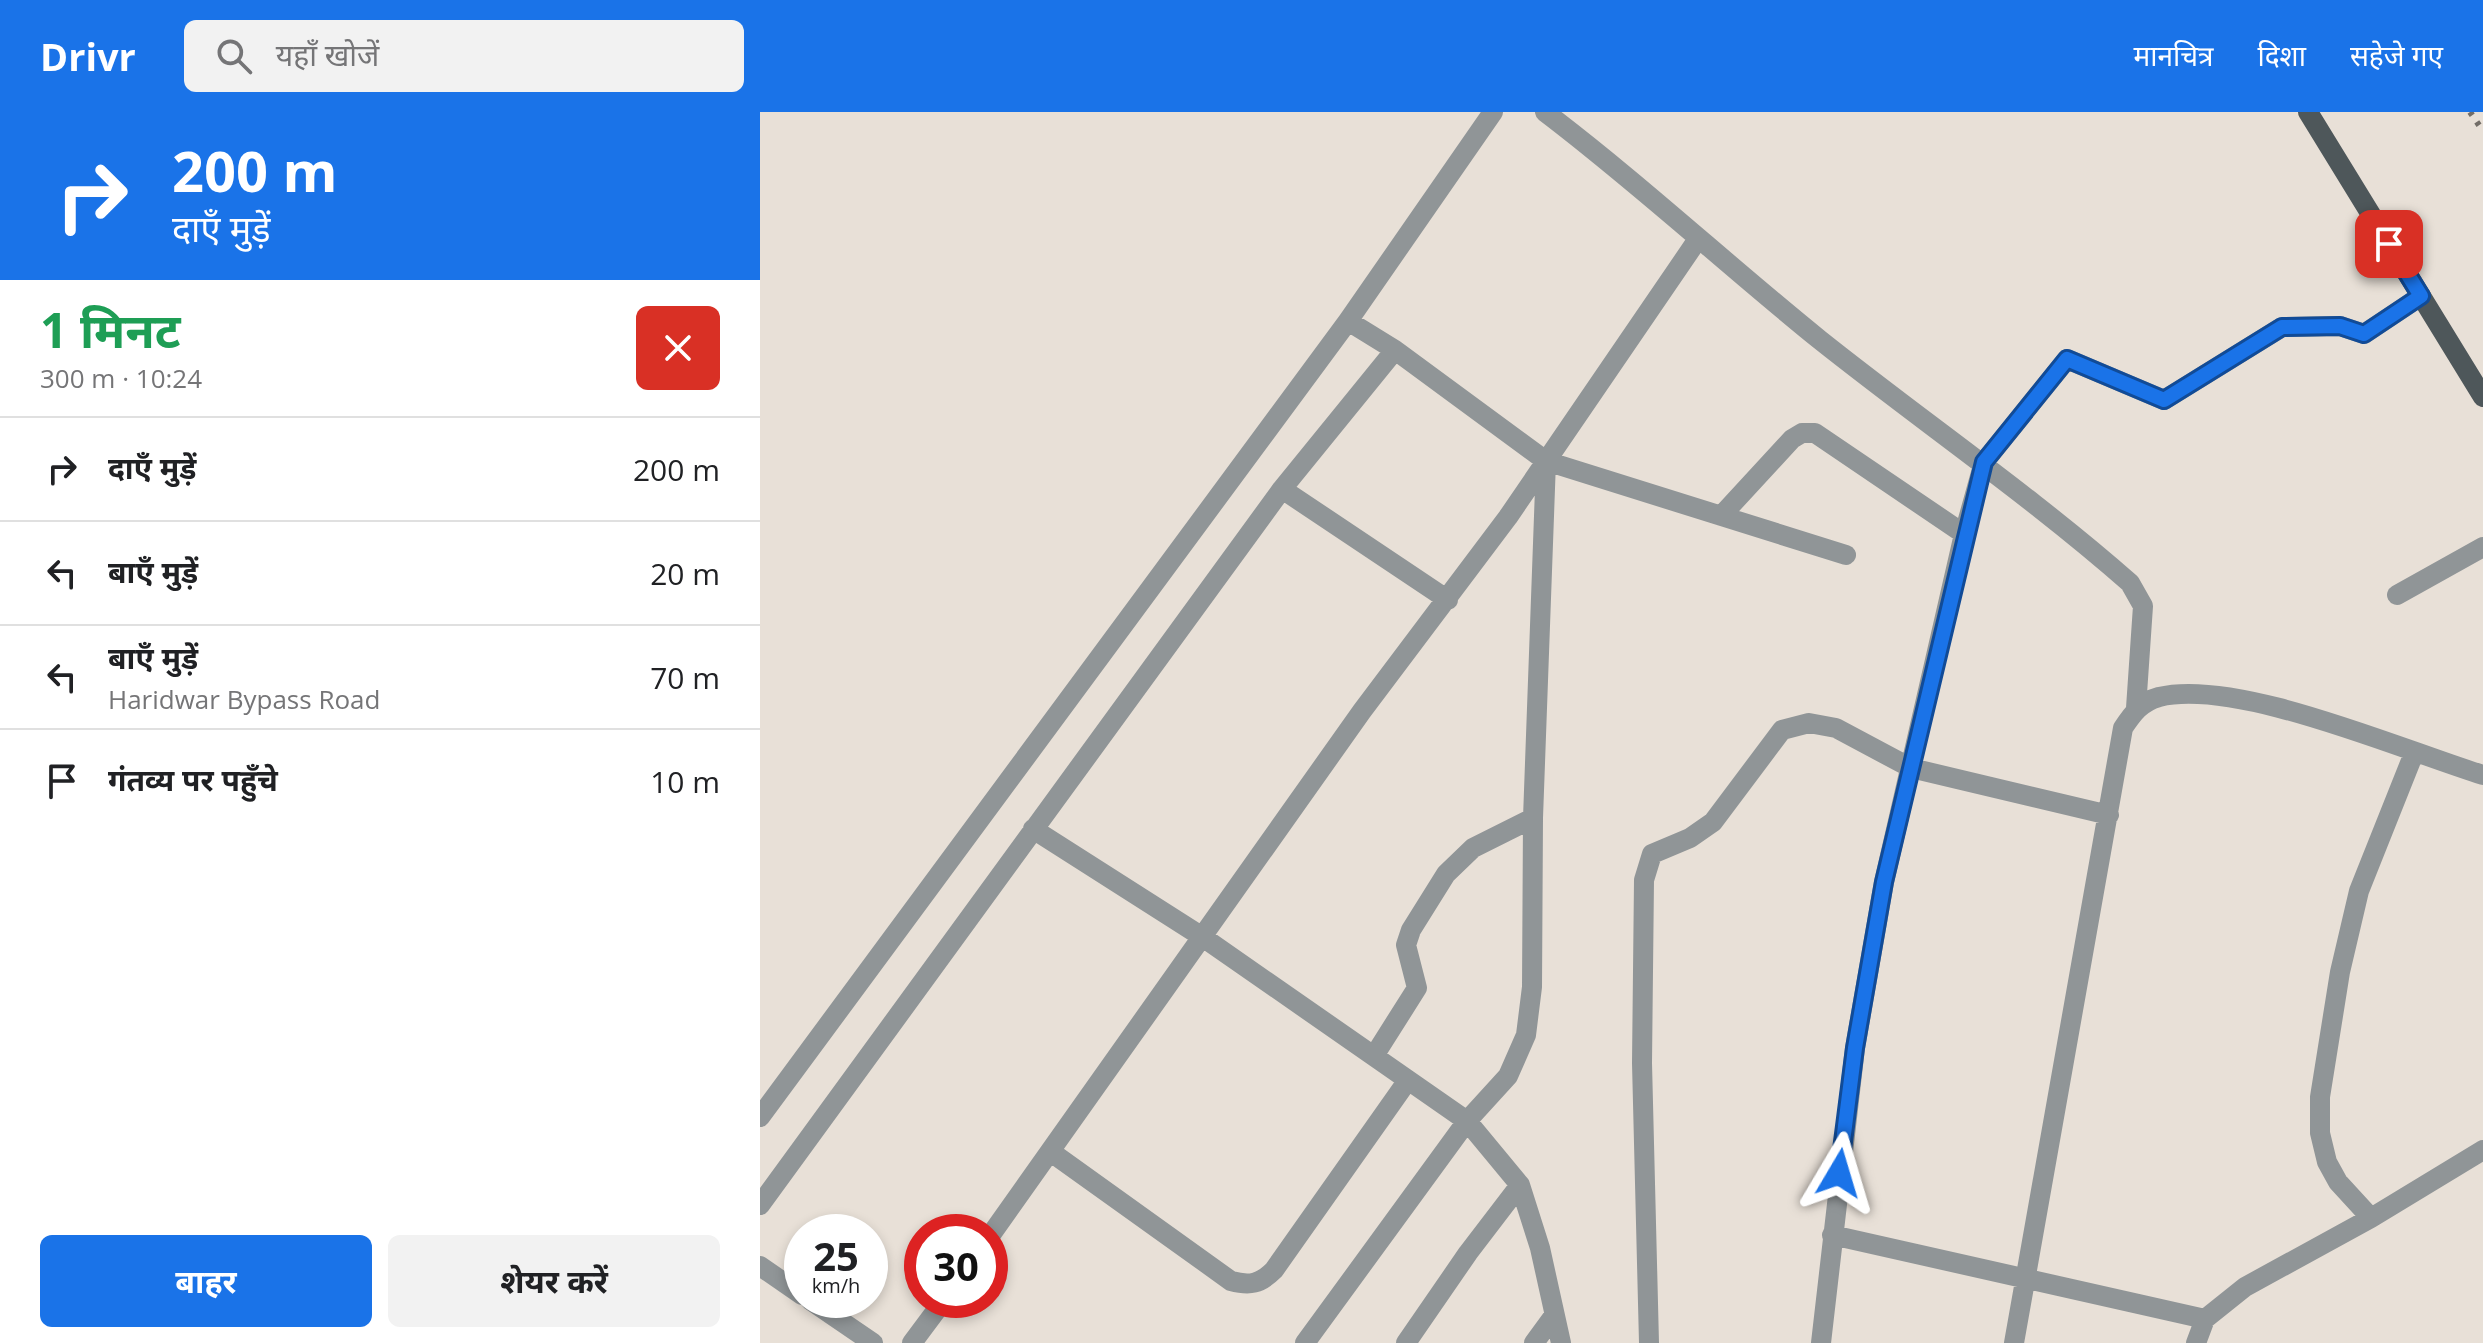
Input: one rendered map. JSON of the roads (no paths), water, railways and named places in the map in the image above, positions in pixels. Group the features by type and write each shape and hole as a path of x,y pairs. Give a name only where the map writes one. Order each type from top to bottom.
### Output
{"main road":[{"path":"2308,112 2483,397"}],"street":[{"path":"760,1117 1348,321 1493,112"},
{"path":"1545,112 1927,423 1984,462 2130,583 2143,606 2136,708 2123,728 2014,1343"},
{"path":"1006,1214 1362,711 1448,600 1698,239"},
{"path":"1821,1343 1855,1048 1884,882 1964,534 1984,462 2067,359 2164,400 2282,327 2340,326 2364,334 2421,296"},
{"path":"1348,321 1395,350 1546,461 1846,555"},
{"path":"760,1205 1282,489 1395,350"},
{"path":"1721,516 1792,439 1802,433 1815,433 1964,534"},
{"path":"1305,1343 1467,1121 1508,1076 1526,1035 1532,987 1533,818 1546,461"},
{"path":"1282,489 1448,600"},
{"path":"2397,595 2483,547"},
{"path":"2136,708 2156,698 2190,693 2245,699 2483,775"},
{"path":"1649,1343 1642,1063 1644,880 1652,854 1690,838 1713,822 1782,730 1809,723 1836,728 1911,768 2109,815"},
{"path":"2371,1218 2338,1182 2327,1162 2320,1133 2320,1097 2340,972 2359,891 2414,753"},
{"path":"1374,1056 1417,988 1406,945 1411,930 1446,874 1473,848 1533,818"},
{"path":"1033,829 1204,938 1467,1121 1520,1185 1540,1248 1561,1343"},
{"path":"1051,1152 1231,1281 1247,1285 1263,1281 1274,1270 1408,1080"},
{"path":"2196,1343 2205,1319 2245,1287 2371,1218 2483,1150"},
{"path":"1406,1343 1520,1185"},
{"path":"1832,1235 2205,1319"},
{"path":"760,1266 784,1283"},
{"path":"1534,1343 1553,1317"},
{"path":"836,1318 873,1343"},
{"path":"912,1343 931,1318"}],"railway":[{"path":"2470,112 2483,131"}]}
